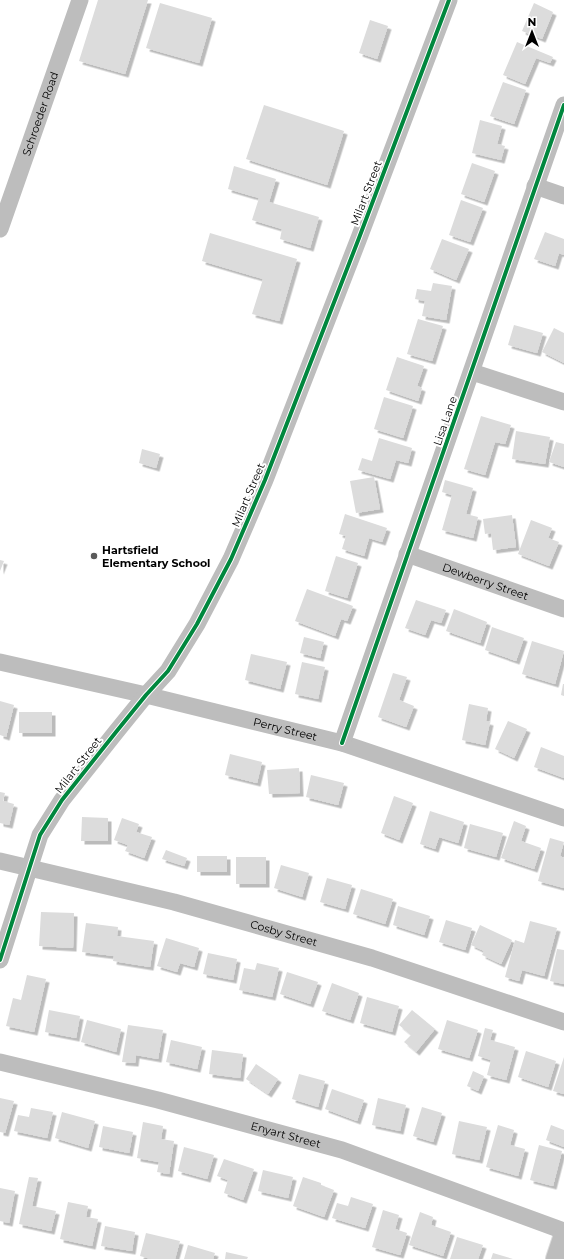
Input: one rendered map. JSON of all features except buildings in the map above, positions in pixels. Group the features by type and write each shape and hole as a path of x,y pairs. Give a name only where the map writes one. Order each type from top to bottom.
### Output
{"main road":[{"path":"557,1259 564,1238"}],"street":[{"name":"Schroeder Road","path":"0,228 80,0"},
{"name":"Milart Street","path":"0,960 40,835 52,815 106,744 146,695 168,671 197,624 234,552 265,480 449,0"},
{"name":"Lisa Lane","path":"342,743 564,106"},
{"path":"535,186 564,196"},
{"path":"472,372 564,402"},
{"name":"Dewberry Street","path":"407,554 564,610"},
{"name":"Perry Street","path":"0,662 146,695 342,743 564,818"},
{"name":"Cosby Street","path":"0,862 174,902 364,956 564,1022"},
{"name":"Enyart Street","path":"0,1062 158,1100 342,1150 564,1231"}],"cycle path":[{"path":"0,960 40,835 62,800 146,695 168,671 197,624 231,559 265,480 449,0"},
{"path":"342,743 564,105"}],"place":[{"name":"Hartsfield Elementary School","path":"94,556"}]}
